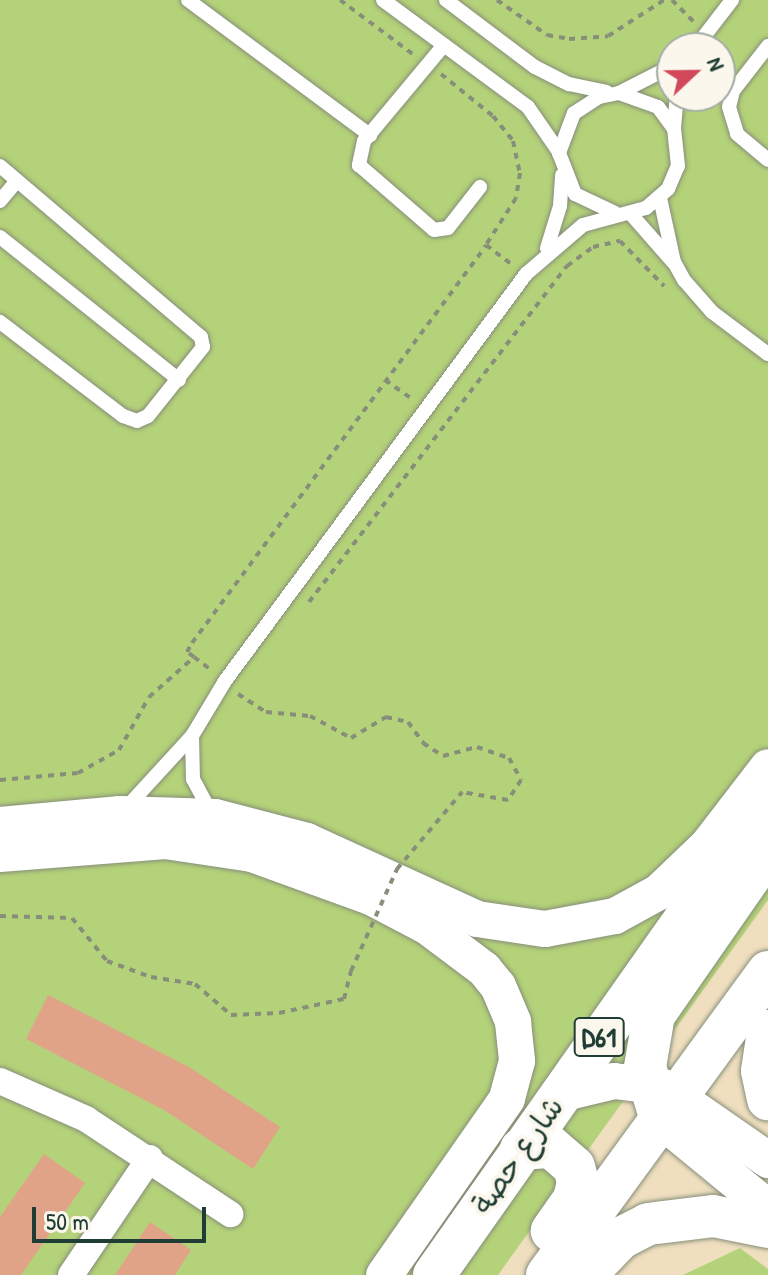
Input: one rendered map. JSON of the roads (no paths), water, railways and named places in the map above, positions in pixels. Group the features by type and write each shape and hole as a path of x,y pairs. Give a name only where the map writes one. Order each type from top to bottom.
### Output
{"main road":[{"name":"شارع حصة","path":"434,1275 768,801"},
{"path":"663,1099 646,1042 654,1015 768,851"},
{"path":"547,1275 663,1099 768,972"},
{"path":"768,1031 762,1071 768,1099"},
{"path":"521,1149 544,1145 565,1154 578,1182 574,1199 521,1275"},
{"path":"585,1275 621,1238 648,1224 713,1216 768,1227"}],"street":[{"path":"0,825 120,814 215,817 307,841 477,919 521,928 569,927 615,916 659,892 708,845 768,767"},
{"path":"0,854 165,841 252,854 371,897 428,927 484,969 513,1022 517,1061 510,1090 384,1275"},
{"path":"0,1081 86,1119 150,1158 230,1214"},
{"path":"560,1094 614,1081 663,1099 768,1160"},
{"path":"663,1099 768,1208"},
{"path":"71,1275 150,1158"}],"lane":[{"path":"188,0 370,135"},
{"path":"383,0 528,107 560,160 575,194 622,213 674,262"},
{"path":"446,0 543,72 587,90 646,99 674,129"},
{"path":"708,32 732,0"},
{"path":"444,45 370,135 359,153 362,171 434,230 448,228 480,187"},
{"path":"766,155 737,134 729,107 733,91 768,46"},
{"path":"545,253 560,206 560,160 574,113 656,74"},
{"path":"120,814 192,736 225,681 526,274 545,253 583,225 660,198 678,166 676,112"},
{"path":"0,166 201,337 199,356 148,416 137,421 123,416 0,322"},
{"path":"0,201 17,181"},
{"path":"660,198 674,262 684,280 712,312 768,354"},
{"path":"0,237 179,380"},
{"path":"192,736 193,779 215,817"}]}
